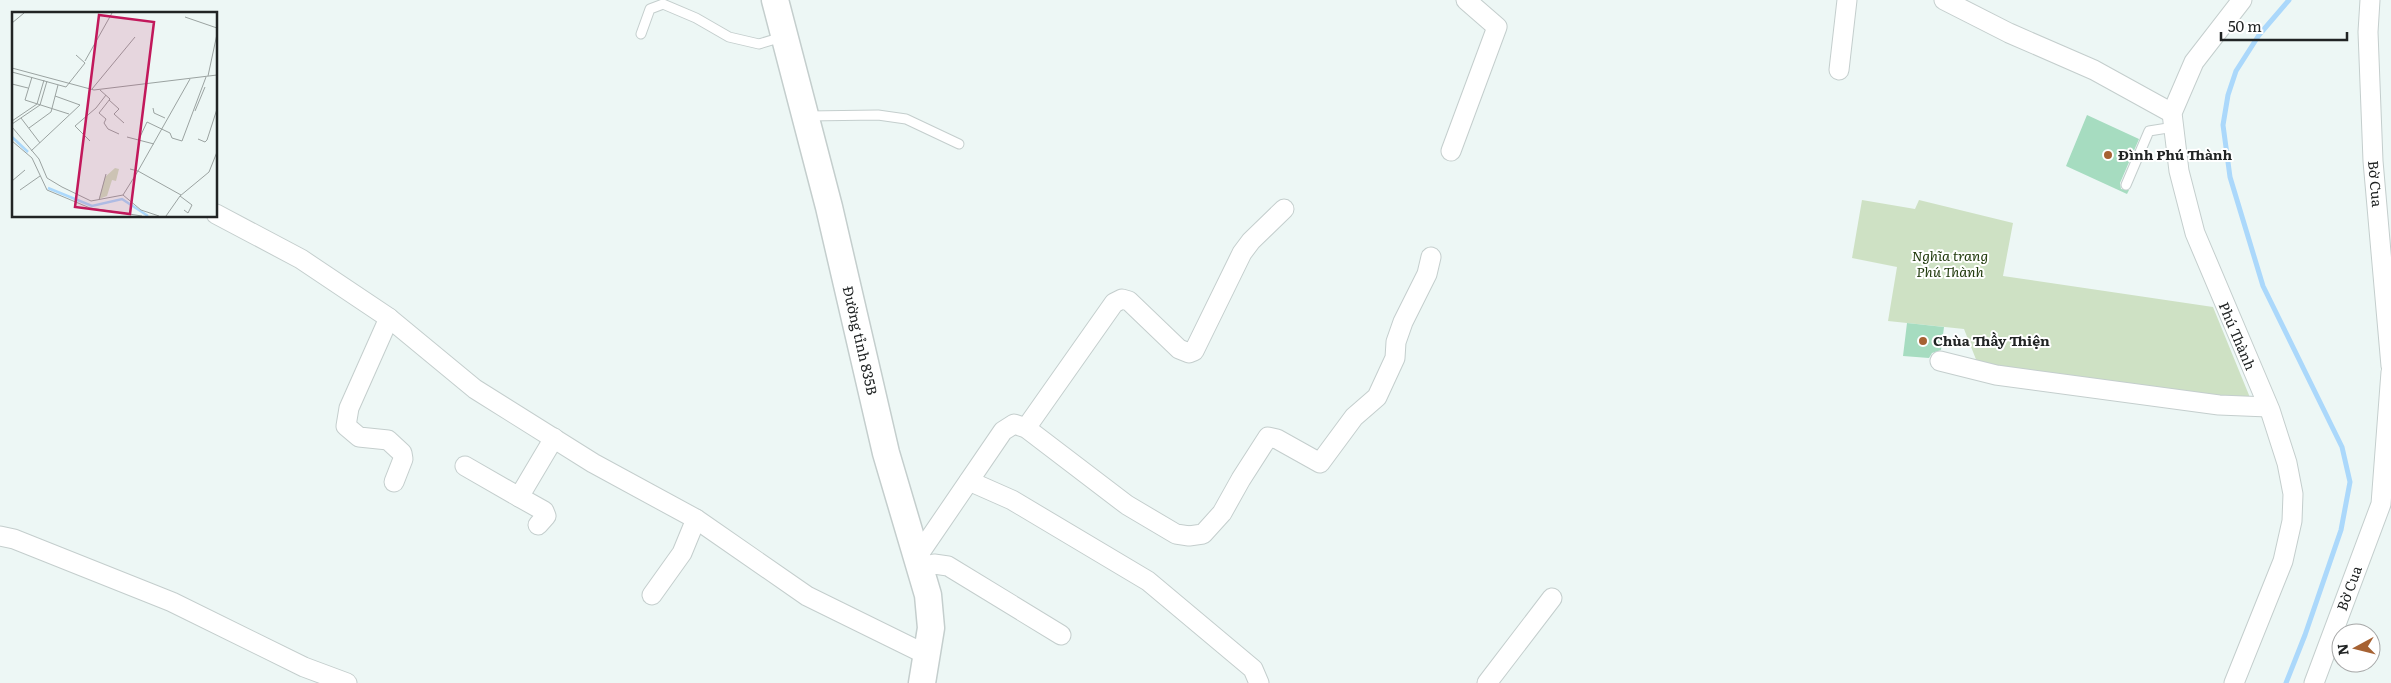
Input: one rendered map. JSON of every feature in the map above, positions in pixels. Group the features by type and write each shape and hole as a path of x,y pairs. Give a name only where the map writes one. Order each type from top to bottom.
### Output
{"main road":[{"name":"Đường tỉnh 835B","path":"775,0 829,207 886,453 928,594 931,628 922,683"}],"street":[{"path":"1451,151 1497,27 1466,0"},
{"path":"1839,70 1847,0"},
{"path":"1944,0 2009,33 2094,70 2173,120 2194,62 2242,0"},
{"name":"Bờ Cua","path":"2370,0 2368,32 2373,161 2391,366"},
{"name":"Phú Thành","path":"2173,120 2180,171 2194,233 2268,407 2287,463 2293,494 2292,521 2283,561 2234,683"},
{"path":"1026,428 1114,303 1122,299 1129,301 1179,349 1189,353 1194,351 1242,253 1251,241 1284,210"},
{"path":"218,215 301,259 389,318 475,389 593,463 696,520 806,596 928,655"},
{"path":"919,564 969,481 1003,431 1014,424 1026,428 1127,505 1176,534 1188,536 1203,534 1222,513 1245,472 1268,437 1277,439 1320,463 1354,417 1377,397 1395,358 1396,342 1403,322 1428,274 1431,257"},
{"path":"389,318 349,408 346,426 359,437 388,440 402,453 403,459 394,482"},
{"path":"1940,361 1996,375 2219,405 2268,407"},
{"name":"Bờ Cua","path":"2314,683 2381,504 2391,372"},
{"path":"519,497 554,438"},
{"path":"465,466 544,511 546,516 538,525"},
{"path":"969,481 1012,500 1148,581 1253,669 1259,683"},
{"path":"652,595 682,553 696,520"},
{"path":"0,536 14,539 172,602 304,667 347,683"},
{"path":"919,564 948,566 1061,635"},
{"path":"1487,683 1552,598"}],"lane":[{"path":"640,34 650,9 663,4 696,18 729,37 759,44 784,36"},
{"path":"805,116 878,115 906,119 959,144"},
{"path":"2126,185 2150,131 2173,120"}],"green space":[{"name":"Nghĩa trang Phú Thành","path":"1862,200 1915,209 1919,200 2013,223 2003,276 2213,307 2251,400 1979,367 1964,329 1888,321 1897,267 1852,258"}],"building":[{"name":"Đình Phú Thành","path":"2087,115 2139,139 2120,183 2121,189 2129,190 2127,194 2066,166"},
{"name":"Chùa Thầy Thiện","path":"1907,323 1944,327 1941,350 1932,353 1929,358 1903,356"}],"waterway":[{"path":"2286,683 2305,635 2341,530 2350,482 2342,447 2263,286 2230,177 2223,125 2228,95 2236,71 2259,35 2289,0"}],"place":[{"name":"Đình Phú Thành","path":"2108,155"},
{"name":"Chùa Thầy Thiện","path":"1923,341"}]}
